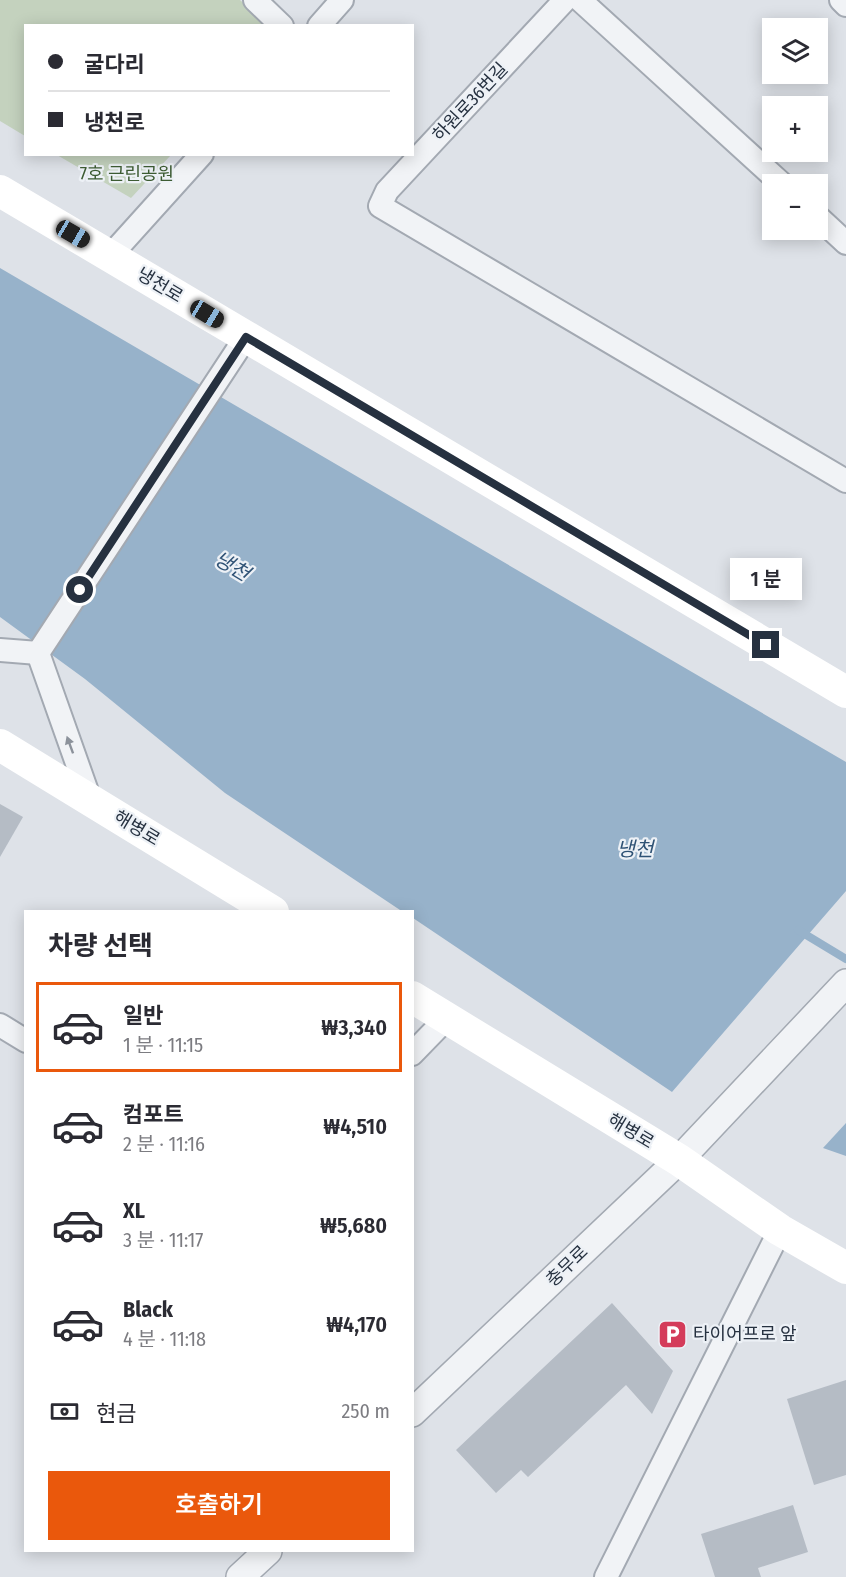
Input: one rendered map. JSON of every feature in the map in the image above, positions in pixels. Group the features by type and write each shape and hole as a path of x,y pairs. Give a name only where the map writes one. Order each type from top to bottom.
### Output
{"main road":[{"name":"냉천로","path":"0,191 846,692"},
{"name":"해병로","path":"0,745 270,910"},
{"name":"해병로","path":"414,998 679,1160 780,1230 846,1268"}],"street":[{"path":"255,0 280,24"},
{"path":"321,24 342,0"},
{"name":"하원로36번길","path":"565,0 387,191 380,206 846,481"},
{"path":"580,0 771,174"},
{"path":"841,0 846,5"},
{"path":"110,256 200,156"},
{"path":"828,226 846,243"},
{"path":"40,651 246,337"},
{"path":"0,650 40,651"},
{"path":"40,651 90,800"},
{"name":"충무로","path":"414,1411 679,1160 846,984"},
{"path":"414,1052 447,1018"},
{"path":"0,1025 24,1040"},
{"path":"606,1577 780,1230"},
{"path":"240,1577 267,1552"}],"green space":[{"path":"0,0 240,0 267,24 24,24 24,135 0,121"},
{"name":"7호 근린공원","path":"59,156 170,156 131,198"}],"water":[{"name":"냉천","path":"0,268 846,762 846,891 672,1092 414,919 414,910 400,910 225,793 85,679 0,617"},
{"path":"846,1123 846,1156 823,1148"}],"building":[{"path":"0,804 23,817 0,857"},
{"path":"612,1303 673,1371 652,1414 626,1385 528,1477 521,1470 496,1493 456,1450"},
{"path":"846,1380 846,1475 814,1485 787,1399"},
{"path":"793,1505 808,1552 758,1568 761,1577 715,1577 701,1534"}],"waterway":[{"name":"냉천","path":"798,930 846,959"}],"place":[{"name":"타이어프로 앞","path":"672,1334"}],"route":[{"path":"80,590 246,337 766,645"}]}
